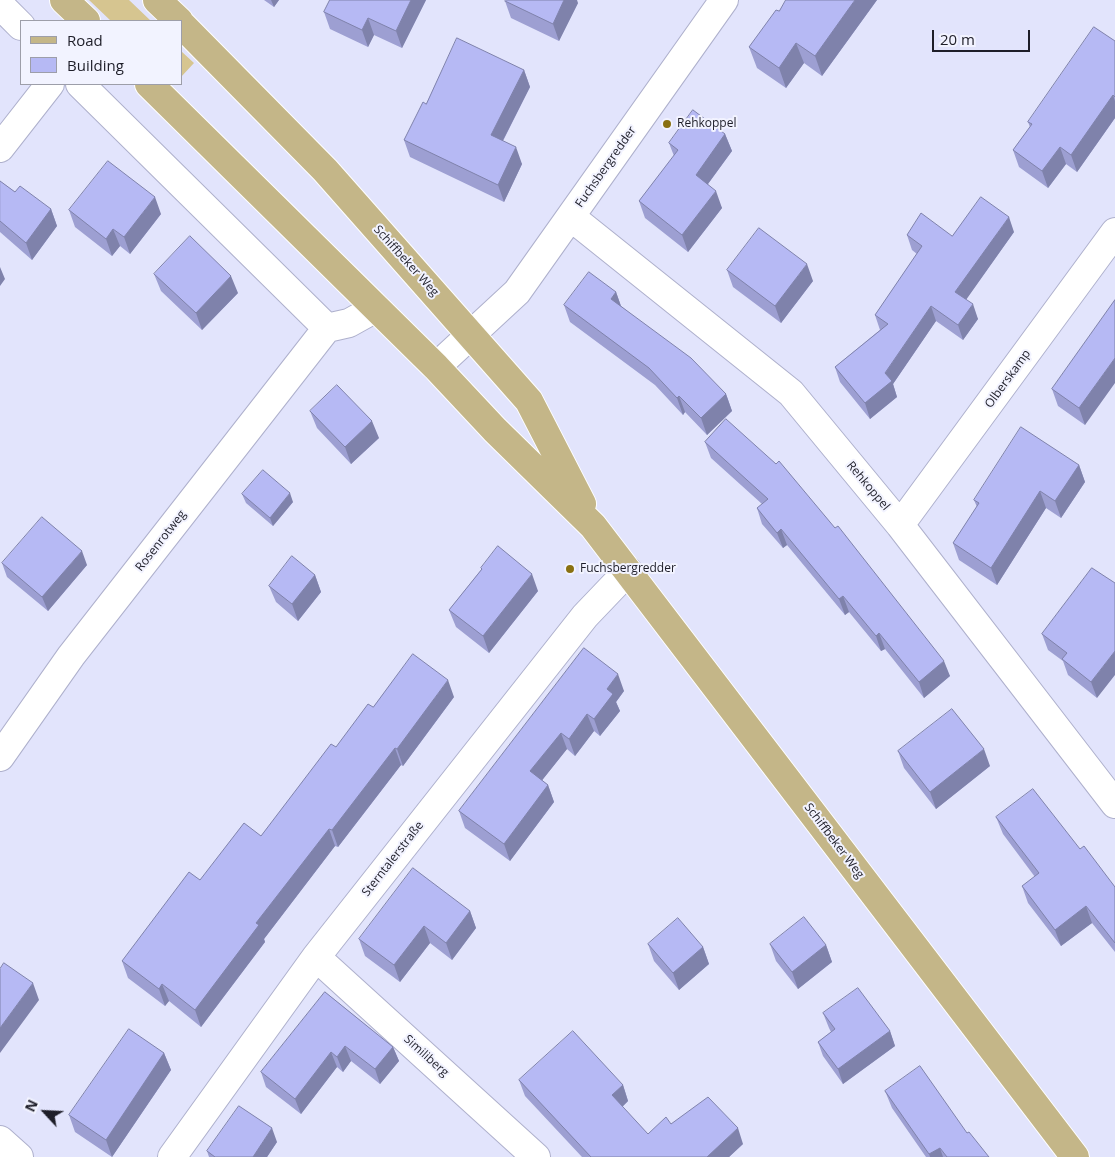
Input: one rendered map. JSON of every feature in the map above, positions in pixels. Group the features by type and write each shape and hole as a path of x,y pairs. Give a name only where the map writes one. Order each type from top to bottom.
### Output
{"main road":[{"path":"64,0 85,20"},
{"name":"Schiffbeker Weg","path":"157,0 178,20"},
{"name":"Schiffbeker Weg","path":"182,24 325,170 529,401 593,526"},
{"name":"Schiffbeker Weg","path":"150,85 436,367 495,430 593,526 1075,1157"}],"street":[{"name":"Fuchsbergredder","path":"436,367 517,292 724,0"},
{"path":"0,5 20,25"},
{"path":"0,148 49,85"},
{"path":"81,85 326,328 350,323 376,308"},
{"name":"Rehkoppel","path":"571,217 791,393 900,525 1115,804"},
{"name":"Olberskamp","path":"900,525 1115,232"},
{"name":"Rosenrotweg","path":"0,757 71,656 326,328"},
{"name":"Sterntalerstraße","path":"172,1157 316,957 585,616 628,571"},
{"name":"Similiberg","path":"316,957 536,1157"},
{"path":"0,1140 19,1157"}],"shaded area":[{"path":"89,0 129,0 150,20 110,20"},
{"path":"182,52 194,63 182,76"}],"building":[{"path":"330,0 411,0 396,31 368,18 362,30 324,12"},
{"path":"506,0 564,0 553,24"},
{"path":"786,0 855,0 815,56 796,43 779,68 749,47 776,10 779,11"},
{"path":"1094,27 1115,41 1115,97 1113,95 1071,155 1060,147 1042,171 1013,150 1032,124 1028,122"},
{"path":"457,38 524,70 491,135 516,147 498,185 404,140 423,102 426,104"},
{"path":"693,110 725,134 696,175 716,191 682,235 639,201 678,150 669,143"},
{"path":"108,161 155,197 124,237 113,229 106,239 69,210"},
{"path":"0,181 15,192 20,186 51,209 26,243 0,221"},
{"path":"981,197 1009,217 955,292 973,304 958,325 931,306 885,373 892,381 865,403 835,367 888,324 875,315 922,246 907,235 921,213 952,236"},
{"path":"759,228 807,264 775,306 727,270"},
{"path":"190,236 231,276 196,313 154,274"},
{"path":"589,272 616,292 611,299 691,358 726,394 701,418 679,396 677,398 649,368 564,305"},
{"path":"1115,300 1115,358 1079,408 1052,389"},
{"path":"337,385 372,421 345,447 310,411"},
{"path":"726,419 776,464 779,461 835,528 838,526 944,661 919,682 879,633 876,636 843,596 839,599 781,529 777,533 757,508 768,499 705,442"},
{"path":"1021,427 1079,465 1055,501 1040,491 991,568 953,543 979,503 974,500"},
{"path":"263,470 290,493 270,518 242,494"},
{"path":"42,517 82,551 42,597 2,563"},
{"path":"498,546 532,574 483,636 449,610"},
{"path":"292,556 315,575 292,604 269,586"},
{"path":"1092,568 1115,583 1115,651 1091,682 1062,659 1067,653 1042,634"},
{"path":"584,648 618,674 607,689 613,694 594,719 587,714 569,739 561,733 530,771 548,785 504,844 459,811"},
{"path":"413,654 448,680 397,749 395,748 332,830 329,829 256,923 259,925 195,1010 162,984 159,989 122,961 189,872 200,880 244,823 261,836 331,744 336,747 368,704 373,707"},
{"path":"952,709 984,749 930,792 898,751"},
{"path":"1033,789 1080,849 1084,846 1115,887 1115,943 1086,906 1055,930 1022,886 1039,873 996,817"},
{"path":"413,868 470,911 446,943 424,926 394,965 359,939"},
{"path":"804,917 826,945 792,972 770,944"},
{"path":"678,918 703,947 673,973 648,944"},
{"path":"4,963 33,983 0,1028 0,969"},
{"path":"858,988 890,1031 838,1069 818,1042 835,1029 823,1013"},
{"path":"325,992 393,1047 375,1069 345,1046 337,1057 331,1052 295,1099 261,1072"},
{"path":"129,1029 164,1053 106,1140 69,1115"},
{"path":"573,1031 623,1085 612,1095 648,1134 666,1117 671,1124 708,1097 738,1128 707,1157 591,1157 519,1080"},
{"path":"920,1066 967,1133 969,1132 989,1157 947,1157 940,1148 929,1154 885,1091"},
{"path":"239,1106 272,1128 253,1157 215,1157 207,1151"}],"place":[{"name":"Rehkoppel","path":"667,124"},
{"name":"Fuchsbergredder","path":"570,569"}]}
